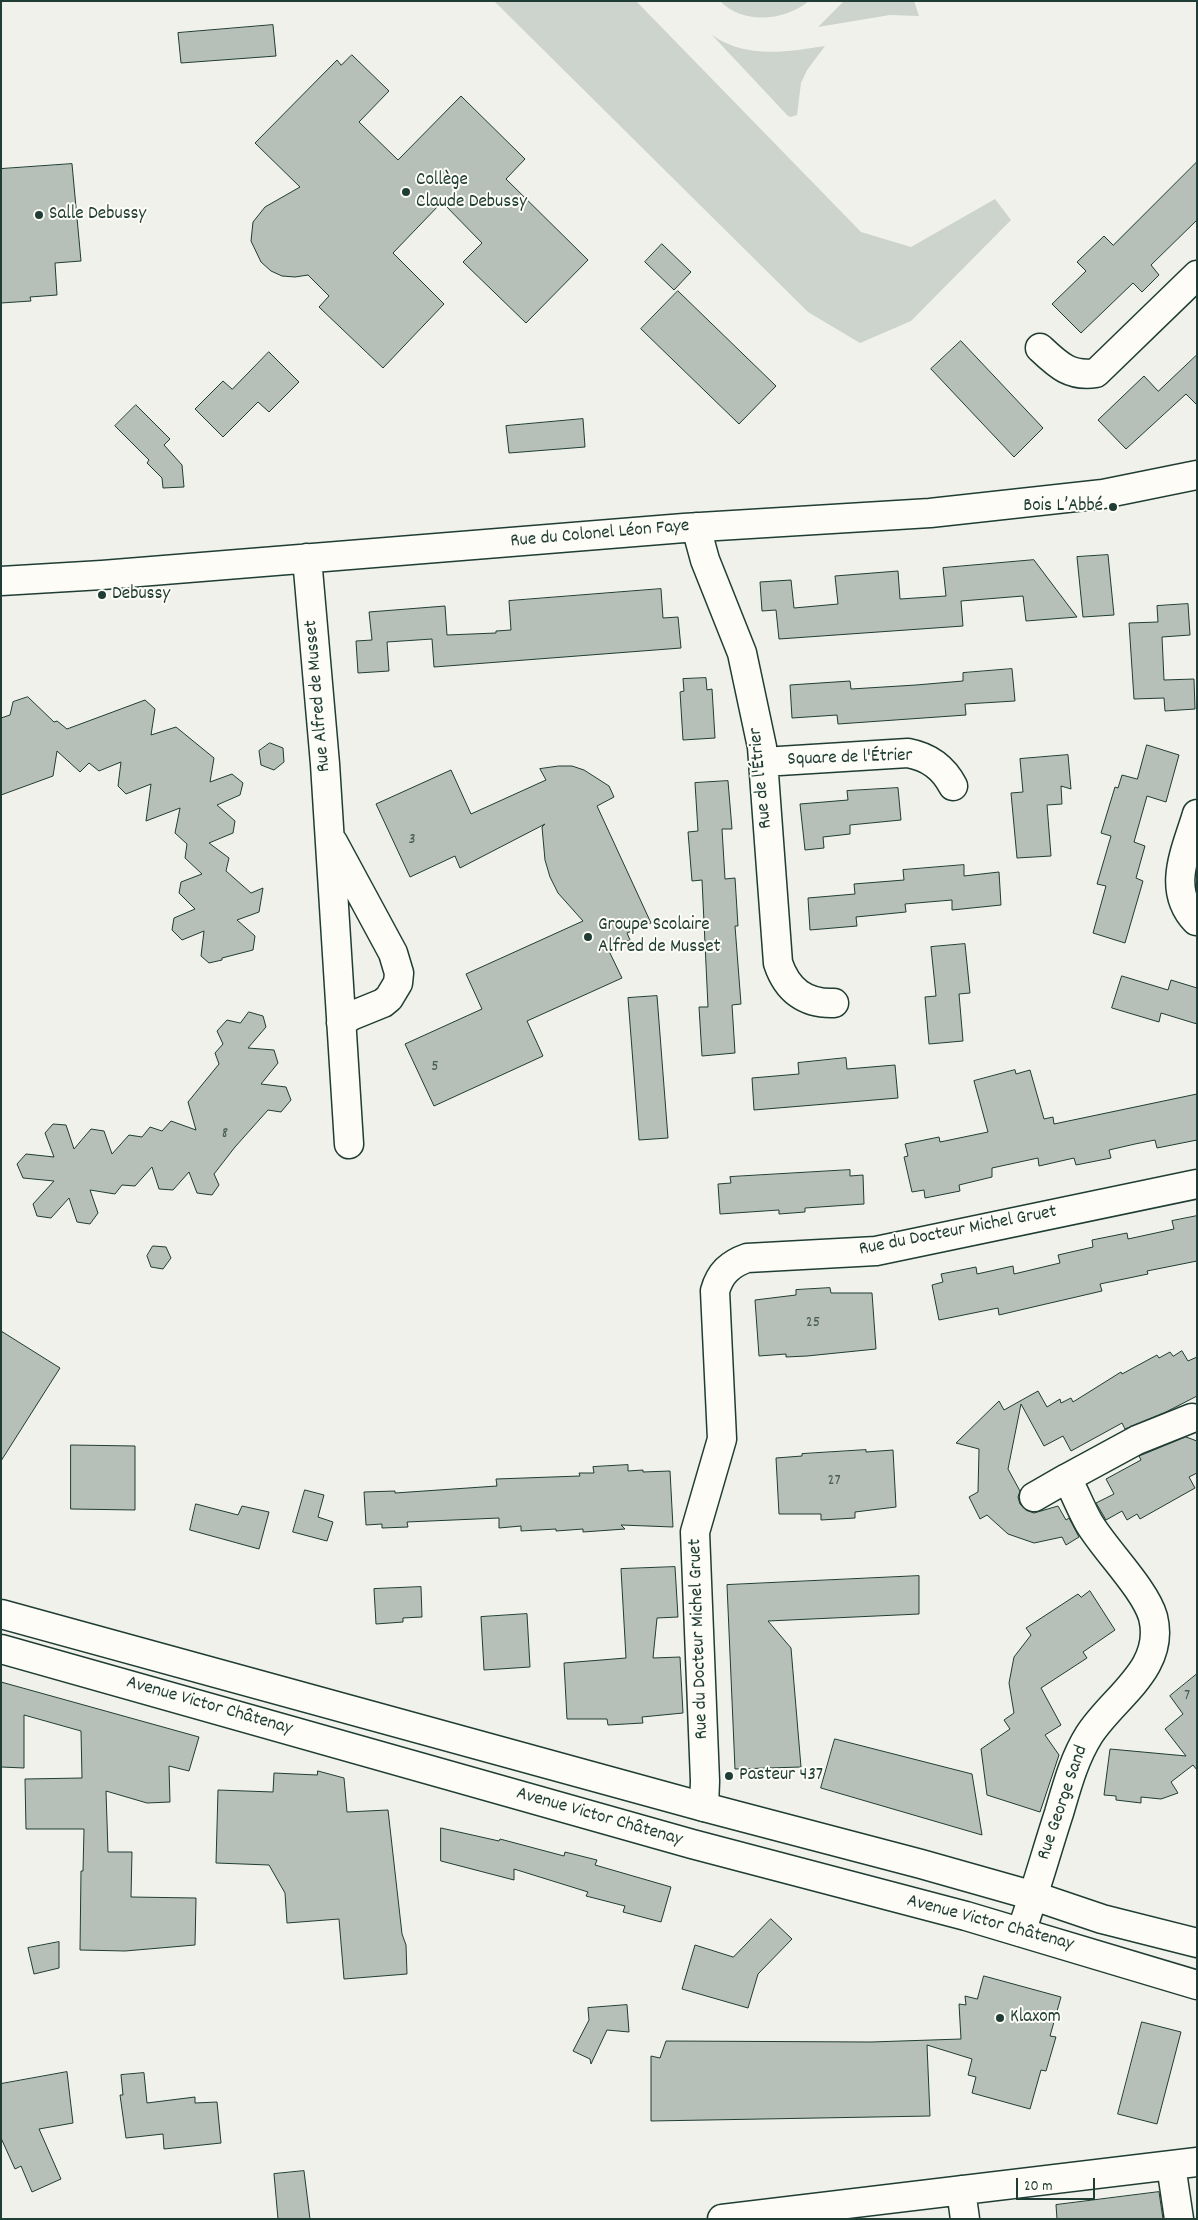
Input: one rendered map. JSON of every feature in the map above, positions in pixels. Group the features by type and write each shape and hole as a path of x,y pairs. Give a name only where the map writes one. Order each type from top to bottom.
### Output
{"street":[{"path":"1040,348 1056,363 1077,374 1096,373 1197,275"},
{"name":"Rue du Colonel Léon Faye","path":"1,580 696,527 930,513 1104,494 1197,475"},
{"name":"Rue de l'Étrier","path":"696,527 705,560 742,653 762,747 778,963 782,975 798,995 822,1003 834,1003"},
{"name":"Rue Alfred de Musset","path":"307,558 325,764 349,1144"},
{"name":"Square de l'Étrier","path":"763,762 908,754 927,758 949,778 953,786"},
{"path":"1196,921 1183,903 1179,890 1179,876 1197,814"},
{"name":"Rue Alfred de Musset","path":"328,834 393,953 399,973 398,983 389,998 382,1003 351,1016 341,1023"},
{"name":"Rue du Docteur Michel Gruet","path":"704,1807 705,1782 695,1532 722,1439 715,1291 721,1275 736,1262 747,1258 876,1251 1197,1184"},
{"path":"1034,1497 1137,1440 1192,1418"},
{"name":"Rue George Sand","path":"1021,1932 1080,1750 1096,1724 1142,1673 1150,1660 1154,1645 1155,1629 1148,1604 1089,1523 1067,1478"},
{"name":"Avenue Victor Châtenay","path":"1,1614 704,1807 831,1840 1034,1896 1102,1919 1197,1943"},
{"name":"Avenue Victor Châtenay","path":"1,1649 692,1844 1021,1932 1197,1985"},
{"path":"820,1878 831,1840"},
{"path":"722,2219 1184,2163 1179,2219"},
{"path":"961,2190 965,2219"}],"shaded area":[{"path":"494,1 636,1 861,232 911,247 995,199 1011,220 911,321 860,343 808,312"},
{"path":"720,1 809,1 788,13 764,18 740,14 729,9"},
{"path":"844,1 914,1 919,16 890,15 818,27"},
{"path":"712,35 725,43 752,51 767,52 825,46 807,70 801,83 797,115 788,116"}],"building":[{"path":"273,25 276,56 181,63 178,33"},
{"path":"352,55 389,91 359,122 398,160 461,96 525,159 506,179 588,260 526,323 463,262 482,243 442,202 393,253 444,304 383,368 319,307 329,296 308,275 282,276 271,271 261,262 251,241 253,222 265,207 300,187 255,143 337,60 341,65"},
{"path":"1197,162 1197,220 1151,265 1159,275 1142,292 1133,283 1081,333 1052,304 1086,271 1077,262 1104,236 1113,245"},
{"name":"Salle Debussy","path":"72,164 81,261 55,263 57,295 30,297 31,301 1,303 1,169"},
{"path":"662,244 691,272 674,290 645,262"},
{"path":"678,291 776,386 739,424 641,329"},
{"path":"961,341 1043,428 1014,457 931,369"},
{"path":"269,352 299,382 269,412 258,402 223,437 195,409 223,381 232,389"},
{"path":"1197,355 1197,405 1186,394 1126,449 1098,420 1144,376 1158,391"},
{"path":"136,405 170,439 164,445 182,465 184,487 163,488 162,478 147,463 149,460 115,426"},
{"path":"583,419 585,447 509,453 506,426"},
{"path":"1108,555 1114,615 1083,617 1077,557"},
{"path":"1034,560 1077,617 1026,621 1023,596 961,601 963,626 779,639 776,610 762,611 760,582 791,580 794,608 838,604 835,576 898,571 900,599 946,596 943,568"},
{"path":"661,589 663,618 678,617 681,648 434,667 432,639 387,642 389,671 358,673 356,641 372,640 369,612 445,606 447,635 496,633 496,631 511,630 509,601"},
{"path":"1188,604 1190,635 1162,637 1164,680 1194,679 1195,709 1165,711 1164,698 1134,699 1129,623 1158,622 1157,606"},
{"path":"1012,669 1015,701 965,704 966,715 838,724 837,715 792,718 790,685 850,681 851,689 916,685 963,681 963,673"},
{"path":"706,678 707,690 712,689 715,738 683,740 680,692 684,691 683,679"},
{"path":"28,697 54,722 57,721 67,729 145,700 155,709 151,735 176,727 214,758 210,782 232,774 243,783 240,795 217,805 235,821 233,833 209,843 229,858 226,871 251,893 263,888 259,912 237,920 255,936 253,950 209,963 201,956 204,931 182,940 172,930 174,918 195,909 179,893 181,882 202,874 185,858 187,844 175,833 180,808 146,821 151,784 126,794 118,786 121,762 99,771 89,763 80,772 57,751 53,776 1,795 1,718 10,715 13,702"},
{"path":"270,743 283,748 284,762 274,770 261,765 259,751"},
{"path":"1147,745 1179,755 1166,802 1147,796 1134,842 1145,846 1136,878 1143,881 1125,943 1093,933 1106,886 1097,884 1111,836 1101,833 1115,787 1118,788 1122,775 1137,779"},
{"path":"1068,755 1071,789 1061,786 1062,804 1047,805 1051,856 1017,858 1011,793 1023,792 1020,759"},
{"name":"Groupe Scolaire Alfred de Musset","path":"572,766 584,770 609,786 614,797 597,806 651,923 627,933 630,940 608,949 622,978 527,1021 543,1056 434,1106 405,1044 482,1009 466,974 583,921 558,893 550,877 545,860 542,827 545,824 460,868 455,856 410,877 376,804 451,770 471,814 546,780 540,769"},
{"path":"728,781 732,829 722,829 725,879 735,878 738,926 735,926 741,1004 732,1005 735,1053 702,1056 699,1007 708,1007 702,880 692,881 688,832 698,831 695,783"},
{"path":"898,788 901,820 850,825 850,834 823,837 824,848 805,850 800,804 848,800 847,791"},
{"path":"964,865 964,876 999,872 1001,905 952,910 952,900 905,904 906,912 856,917 857,926 810,930 808,898 855,894 854,884 904,880 903,870"},
{"path":"965,944 970,993 959,994 963,1041 929,1044 925,997 936,996 931,947"},
{"path":"1122,976 1168,990 1171,980 1197,988 1197,1024 1161,1013 1159,1022 1112,1008"},
{"path":"657,996 668,1138 639,1140 628,998"},
{"path":"249,1012 263,1016 266,1027 248,1048 274,1050 278,1063 261,1084 286,1087 291,1100 281,1112 268,1110 235,1147 214,1174 219,1185 212,1195 197,1193 189,1172 173,1190 159,1189 152,1167 135,1186 122,1185 115,1194 90,1190 98,1213 90,1224 77,1222 69,1198 51,1218 37,1216 33,1204 54,1181 23,1178 17,1164 26,1154 54,1157 45,1133 53,1124 66,1125 74,1149 91,1129 104,1131 112,1154 129,1135 142,1137 150,1127 162,1131 171,1121 196,1130 188,1102 219,1064 215,1053 223,1044 217,1031 227,1020 240,1023"},
{"path":"846,1058 847,1069 895,1065 898,1098 754,1110 752,1078 799,1074 798,1063"},
{"path":"1015,1070 1016,1074 1030,1070 1044,1119 1053,1117 1054,1124 1197,1094 1197,1140 1157,1148 1155,1140 1135,1144 1109,1150 1111,1158 1076,1165 1074,1158 1039,1166 1038,1158 992,1168 992,1177 959,1185 960,1191 925,1198 924,1190 912,1192 904,1157 908,1156 905,1144 939,1137 940,1142 988,1132 974,1081"},
{"path":"850,1170 850,1176 863,1175 864,1204 805,1208 805,1212 779,1214 779,1210 720,1214 718,1184 731,1183 730,1177"},
{"path":"1197,1216 1197,1261 1147,1271 1148,1274 1100,1284 1102,1291 999,1315 998,1308 939,1320 932,1285 943,1282 941,1274 976,1267 977,1274 1013,1266 1014,1274 1060,1263 1058,1255 1093,1247 1092,1240 1127,1233 1128,1239 1174,1229 1172,1221"},
{"path":"153,1246 166,1247 171,1258 163,1269 151,1267 147,1256"},
{"path":"830,1288 831,1293 872,1293 876,1349 807,1356 786,1357 786,1354 759,1356 755,1300 796,1295 796,1290"},
{"path":"1,1331 60,1368 1,1461"},
{"path":"1182,1351 1188,1361 1197,1357 1197,1396 1166,1412 1125,1429 1122,1423 1071,1451 1063,1436 1044,1446 1021,1404 1008,1469 1020,1491 1018,1497 1020,1504 1026,1510 1034,1513 1058,1506 1066,1520 1069,1518 1079,1537 1066,1545 1062,1537 1034,1543 1008,1534 987,1515 980,1519 969,1497 978,1492 979,1449 956,1443 999,1401 1004,1410 1038,1391 1047,1407 1060,1399 1061,1403 1071,1398 1073,1402 1121,1372 1122,1374 1157,1355 1159,1358 1170,1352 1173,1356"},
{"path":"1186,1437 1197,1441 1197,1473 1189,1477 1195,1488 1140,1519 1137,1514 1127,1520 1122,1511 1106,1520 1096,1503 1114,1494 1106,1479 1141,1460 1139,1456"},
{"path":"71,1445 135,1446 135,1510 71,1509"},
{"path":"866,1450 866,1452 893,1450 896,1507 855,1512 855,1518 821,1520 821,1514 779,1514 776,1458 802,1456 802,1454"},
{"path":"628,1465 628,1471 670,1471 673,1527 621,1525 625,1529 583,1532 583,1529 521,1531 521,1526 499,1528 499,1518 407,1522 408,1527 382,1528 382,1524 366,1525 364,1492 395,1491 395,1493 497,1486 496,1479 580,1476 579,1473 594,1473 593,1467"},
{"path":"305,1490 324,1495 318,1517 333,1522 327,1541 293,1532"},
{"path":"196,1504 238,1515 242,1506 269,1512 259,1549 190,1530"},
{"path":"675,1567 678,1617 657,1618 653,1658 680,1657 683,1713 642,1717 643,1723 608,1725 607,1719 567,1719 564,1663 626,1658 621,1569"},
{"path":"919,1576 919,1614 768,1621 791,1648 801,1767 735,1769 727,1585"},
{"path":"421,1587 422,1617 403,1618 403,1622 376,1624 374,1589"},
{"path":"1090,1591 1115,1630 1083,1652 1087,1658 1041,1688 1061,1725 1045,1735 1059,1755 1040,1812 987,1795 981,1749 1010,1729 1004,1720 1014,1713 1009,1683 1014,1657 1031,1635 1026,1628 1078,1594 1081,1597"},
{"path":"527,1614 530,1667 484,1670 481,1617"},
{"path":"1197,1674 1197,1770 1193,1765 1171,1782 1178,1793 1161,1799 1141,1797 1141,1803 1116,1800 1116,1796 1104,1795 1110,1749 1186,1756 1165,1729 1183,1714 1170,1696"},
{"path":"1,1682 199,1737 189,1771 169,1766 170,1802 147,1803 106,1791 108,1852 132,1852 131,1897 196,1898 195,1945 125,1951 80,1950 81,1871 83,1871 84,1829 26,1829 25,1779 82,1778 81,1731 24,1715 24,1768 1,1767"},
{"path":"835,1739 972,1774 982,1835 821,1788"},
{"path":"318,1771 344,1778 347,1812 388,1810 402,1934 406,1945 407,1974 344,1979 339,1919 287,1923 285,1893 269,1865 216,1863 218,1790 273,1792 274,1773 317,1775"},
{"path":"441,1828 499,1841 500,1839 564,1856 565,1852 597,1860 595,1865 671,1887 661,1922 623,1912 625,1906 586,1896 588,1892 514,1869 514,1880 441,1861"},
{"path":"771,1919 792,1939 758,1974 748,2008 682,1989 695,1945 733,1957"},
{"path":"59,1942 59,1968 34,1974 28,1948"},
{"path":"984,1976 1061,1997 1050,2036 1056,2037 1046,2071 1041,2070 1030,2109 972,2093 976,2077 968,2075 972,2059 927,2045 930,2116 651,2121 651,2056 660,2058 666,2041 871,2042 961,2039 959,2004 966,2005 965,1996 977,1999"},
{"path":"627,2005 629,2032 607,2030 591,2064 590,2059 573,2051 589,2020 588,2008"},
{"path":"1142,2022 1181,2032 1157,2124 1118,2114"},
{"path":"67,2072 73,2123 39,2129 61,2179 32,2192 21,2166 15,2169 1,2138 1,2084"},
{"path":"144,2073 147,2103 195,2097 195,2103 217,2102 221,2143 164,2149 163,2134 126,2138 120,2095 123,2095 121,2075"},
{"path":"304,2171 310,2219 278,2219 274,2174"},
{"path":"1159,2192 1163,2219 1057,2219 1056,2205"}],"place":[{"name":"Collège Claude Debussy","path":"406,192"},
{"name":"Salle Debussy","path":"39,215"},
{"name":"Bois L’Abbé","path":"1113,507"},
{"name":"Debussy","path":"102,595"},
{"name":"Groupe Scolaire Alfred de Musset","path":"588,937"},
{"name":"Pasteur 437","path":"729,1776"},
{"name":"Klaxom","path":"1000,2018"}]}
